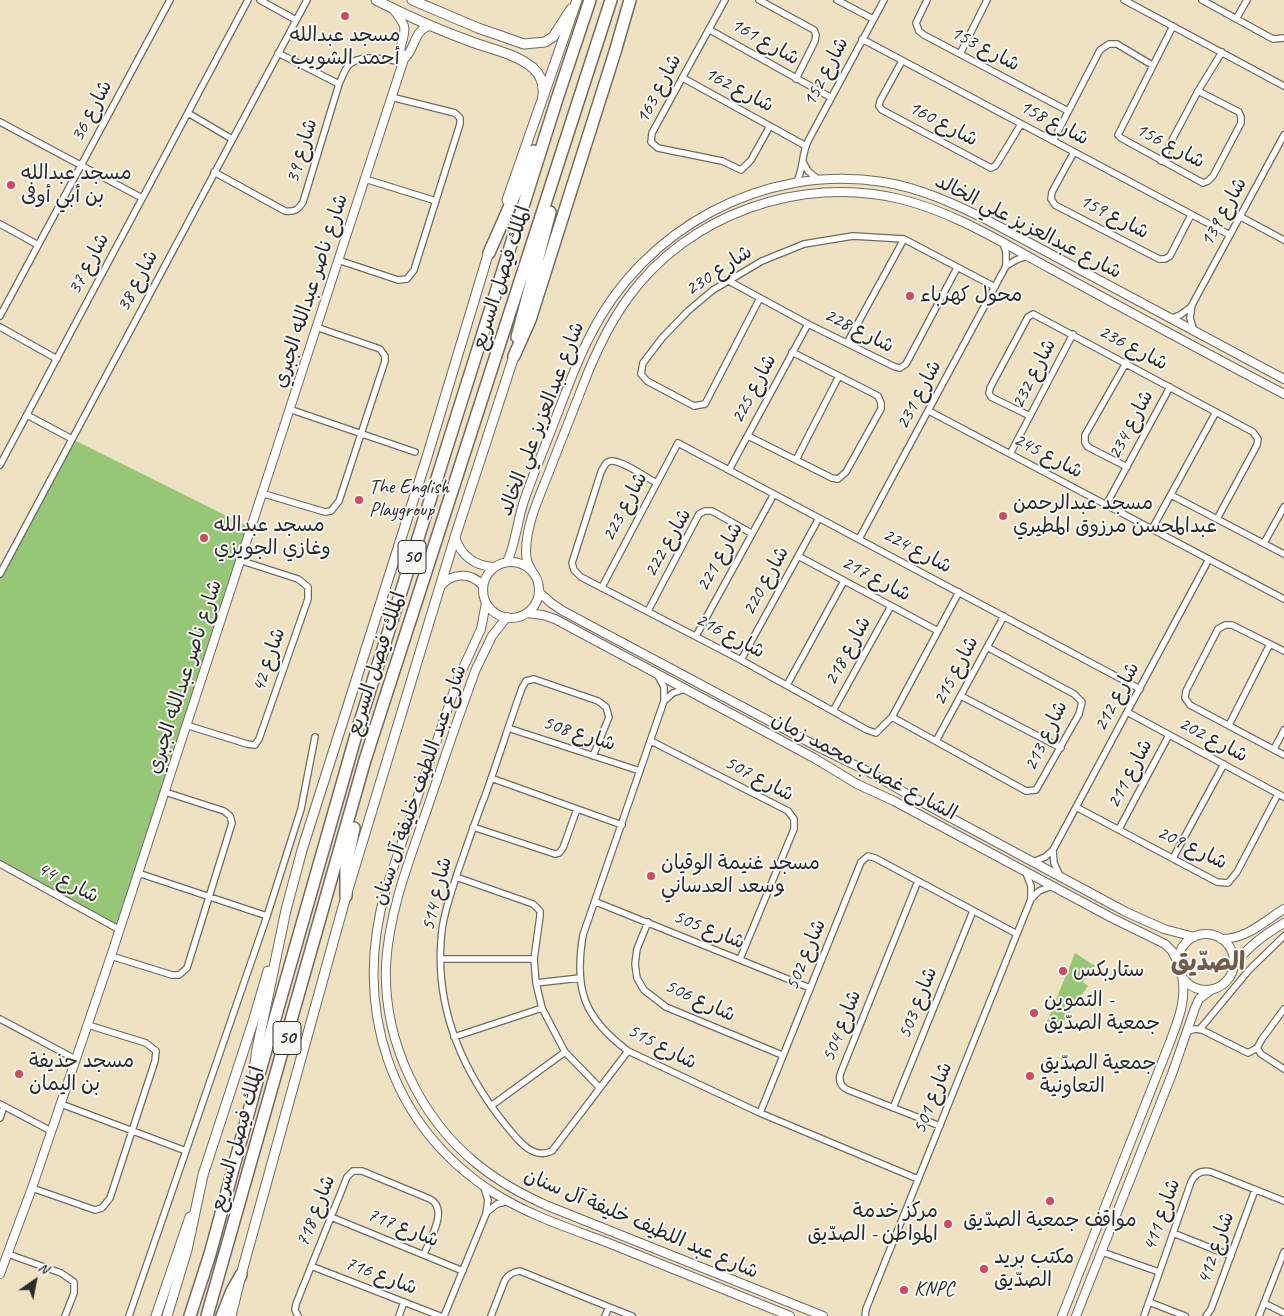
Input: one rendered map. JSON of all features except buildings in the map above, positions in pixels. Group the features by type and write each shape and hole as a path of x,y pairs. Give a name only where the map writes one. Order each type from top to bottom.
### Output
{"highway":[{"name":"الملك فيصل السريع","path":"190,1316 210,1254 358,728 590,0"},
{"name":"الملك فيصل السريع","path":"206,1316 366,760 612,0"},
{"path":"514,356 530,320 630,0"},
{"path":"489,253 557,99"},
{"path":"514,356 521,317 560,174 564,146"},
{"path":"346,896 348,855 365,783 366,760"},
{"path":"222,1316 231,1293 241,1275"}],"main road":[{"path":"376,0 430,26 518,59 532,67 544,85 543,97"},
{"path":"412,0 478,28 524,44 545,42 553,37 577,0"},
{"name":"الملك فيصل السريع","path":"256,1085 255,1056 294,880 311,821 427,457 489,253 577,0"},
{"path":"472,42 479,38 478,28"},
{"name":"الملك فيصل السريع","path":"231,1316 346,896 455,537 514,356"},
{"path":"167,1316 187,1250 195,1206 208,1158 269,968 280,940"},
{"path":"156,1316 184,1232 195,1206"}],"street":[{"name":"شارع 36","path":"0,316 170,0"},
{"name":"شارع 37","path":"0,465 248,0"},
{"path":"260,0 296,20"},
{"name":"شارع 38","path":"0,574 307,0"},
{"path":"428,0 432,9"},
{"name":"شارع 163","path":"725,0 652,134 650,142 658,148 722,161 741,170 751,160 770,126"},
{"path":"759,0 814,30 816,35 815,41 796,79"},
{"path":"838,0 873,19"},
{"name":"شارع 152","path":"796,183 804,162 806,146 830,97 884,0"},
{"name":"شارع 153","path":"927,0 917,18 916,27 924,35 1068,111"},
{"path":"960,54 987,0"},
{"path":"1124,0 1284,86"},
{"path":"1202,0 1274,39 1284,38"},
{"path":"1236,19 1247,0"},
{"name":"شارع ناصر عبدالله الجبري","path":"393,9 404,25 400,51 403,60"},
{"name":"شارع ناصر عبدالله الجبري","path":"0,1274 32,1188 120,930 403,60 411,51 418,32 430,26"},
{"name":"شارع 156","path":"1173,26 1118,135 1203,183 1213,176 1241,123 1241,117 1239,112 1198,91"},
{"name":"شارع 161","path":"710,30 830,97"},
{"name":"شارع 158","path":"862,40 1230,235"},
{"path":"1053,141 1100,50 1109,44 1117,44 1152,65"},
{"path":"1161,161 1198,91 1222,52"},
{"path":"278,54 339,84"},
{"name":"شارع 39","path":"214,172 285,211 292,212 298,209 303,202 339,84 348,65 359,59 403,60"},
{"name":"شارع 160","path":"902,61 880,101 879,106 882,110 991,168 996,166 1020,124"},
{"name":"شارع 162","path":"683,78 806,146"},
{"path":"338,260 398,280 407,279 414,270 460,124 460,118 454,113 391,97"},
{"path":"188,114 232,139"},
{"path":"0,122 142,198"},
{"name":"شارع 139","path":"1192,305 1284,135"},
{"name":"شارع 159","path":"1074,152 1052,192 1051,199 1055,205 1159,259 1165,259 1170,256 1191,215"},
{"path":"804,162 808,170 819,180"},
{"path":"365,179 436,201"},
{"name":"شارع عبدالعزيز علي الخالد","path":"507,562 514,545 524,500 576,366 597,322 619,289 654,251 677,232 704,215 748,195 796,183 819,180 869,180 919,190 975,214 1284,379"},
{"name":"شارع عبدالعزيز علي الخالد","path":"532,571 526,554 532,518 541,491 595,355 628,297 654,268 684,242 719,221 758,205 800,195 844,192 888,196 919,204 1003,243 1284,394"},
{"path":"1241,217 1284,240"},
{"path":"0,224 38,245"},
{"name":"شارع 230","path":"760,298 705,404 694,406 647,381 641,374 643,363 662,338 688,311 713,290 762,261 804,244 853,236 904,239 995,287"},
{"path":"847,343 904,239"},
{"path":"1003,243 1006,252 1006,266"},
{"path":"1006,266 1027,256"},
{"name":"شارع 231","path":"859,539 1006,266"},
{"name":"شارع 228","path":"728,280 808,324 894,367 900,368 906,364 957,268"},
{"path":"1090,291 1096,286 1096,279"},
{"path":"1101,296 1103,289 1107,285"},
{"path":"1170,318 1185,312 1192,305"},
{"path":"1192,305 1190,318 1194,331"},
{"name":"شارع 236","path":"1030,416 991,397 989,393 1028,317 1033,314 1253,432 1258,439 1257,445 1217,519"},
{"name":"شارع 225","path":"729,470 808,324"},
{"path":"0,327 56,359"},
{"path":"261,493 324,512 331,511 339,501 385,362 380,349 316,327"},
{"name":"شارع 232","path":"1010,454 1073,334"},
{"path":"748,436 832,478 838,479 846,472 881,409 878,396 792,352"},
{"path":"1126,363 1085,435 1085,443 1088,447 1127,468"},
{"path":"796,460 839,376"},
{"name":"شارع 234","path":"1106,505 1170,387"},
{"path":"289,409 415,452"},
{"name":"شارع 245","path":"929,411 1284,599"},
{"path":"1152,529 1216,412"},
{"path":"27,415 72,439"},
{"name":"شارع 224","path":"678,443 1140,689"},
{"name":"شارع 223","path":"602,587 678,443"},
{"name":"شارع 216","path":"657,483 619,462 611,461 605,464 572,563 574,570 581,577 741,660 867,730 876,733 892,717 959,592"},
{"name":"شارع 221","path":"696,636 774,494"},
{"path":"1171,495 1284,554"},
{"path":"1264,543 1284,507"},
{"name":"شارع 222","path":"648,611 700,514 705,511 712,511 751,533"},
{"name":"شارع 220","path":"741,660 819,518"},
{"path":"455,537 462,552 469,559 478,564 494,567"},
{"name":"شارع 217","path":"798,556 938,630"},
{"name":"شارع 212","path":"1054,850 1209,559"},
{"name":"شارع 42","path":"186,725 247,744 255,744 259,739 308,599 308,587 298,579 239,560"},
{"path":"507,562 518,563 532,571 536,578 539,592 535,604 527,613 514,618 495,613 486,603 483,586 487,576 494,567 507,562"},
{"path":"440,587 450,578 459,575 473,578 483,586"},
{"path":"787,685 844,580"},
{"name":"الشارع غصاب محمد زمان","path":"539,592 557,607 824,750 858,766 1146,922 1194,937"},
{"name":"شارع عبد اللطيف خليفة آل سنان","path":"486,603 481,629 458,679 386,889 376,934 373,976 374,1003 386,1054 396,1080 416,1117 432,1138 450,1158 482,1185 536,1215 790,1316"},
{"name":"شارع 218","path":"834,711 891,606"},
{"name":"الشارع غصاب محمد زمان","path":"527,613 543,615 554,619 826,765 862,787 894,801 1112,918 1165,944 1172,950 1178,962"},
{"name":"شارع 215","path":"936,741 1004,616"},
{"name":"شارع عبد اللطيف خليفة آل سنان","path":"507,617 492,636 476,669 395,904 386,970 388,1002 395,1039 403,1063 415,1088 438,1123 456,1145 497,1179 522,1194 562,1212 823,1316"},
{"path":"1284,651 1232,624 1225,624 1218,629 1186,691 1185,698 1190,705 1284,755"},
{"path":"1229,726 1270,644"},
{"name":"شارع 213","path":"892,717 1026,791 1036,790 1079,714 1082,702 1074,694 987,647"},
{"name":"شارع 515","path":"657,674 664,687 664,702 583,935 579,959 580,978 584,997 592,1016 611,1038 628,1051 760,1113 918,1179"},
{"name":"شارع 514","path":"593,756 609,716 606,707 598,701 534,679 526,680 473,827 445,913 441,940 441,976 444,1001 454,1037 474,1079 491,1106 519,1141 530,1150 545,1154 552,1151 628,1051"},
{"path":"664,702 673,693 684,689"},
{"path":"961,696 1061,748"},
{"name":"شارع 202","path":"1127,712 1284,797"},
{"name":"شارع 508","path":"508,728 640,771"},
{"path":"1274,749 1284,730"},
{"name":"شارع 211","path":"1119,829 1170,735"},
{"path":"129,1316 267,916 301,809 315,737"},
{"name":"شارع 507","path":"651,741 784,808 792,814 794,829 740,960"},
{"path":"1173,858 1224,764"},
{"path":"848,779 856,774 858,766"},
{"path":"862,787 864,779 871,773"},
{"path":"491,778 622,824"},
{"path":"111,956 172,975 179,975 187,968 232,823 230,816 224,811 165,792"},
{"name":"شارع 209","path":"1076,807 1217,882 1228,883 1237,872 1278,794"},
{"path":"473,827 555,854 563,848 577,809"},
{"path":"409,863 410,846 418,826 415,820 411,819"},
{"path":"1033,862 1045,857 1054,850"},
{"path":"1054,850 1054,863 1060,876"},
{"name":"شارع 502","path":"760,1113 861,862 868,856 1017,934"},
{"name":"شارع 44","path":"0,864 120,930"},
{"name":"شارع 501","path":"865,1316 866,1309 1030,899 1031,886 1025,871"},
{"path":"138,873 267,916"},
{"path":"456,877 533,904 538,908 540,916 534,959 536,983 542,1008 566,1052 600,1088"},
{"name":"شارع 504","path":"918,881 840,1076 840,1083 844,1088 940,1126"},
{"path":"1030,899 1039,891 1052,886"},
{"name":"شارع 505","path":"596,902 810,988"},
{"path":"1062,1316 1170,1042 1183,1003 1184,992 1178,962 1183,948 1194,937 1206,934 1221,939 1236,938 1244,935 1284,909"},
{"name":"شارع 503","path":"893,1108 974,911"},
{"name":"شارع 506","path":"648,922 637,949 635,964 637,978 644,990 666,1007 782,1055"},
{"path":"1234,966 1241,956 1255,943 1284,923"},
{"path":"1200,1029 1249,970 1284,936"},
{"path":"1076,1316 1188,1031 1197,1003 1210,990 1226,982 1233,972 1232,950 1221,939"},
{"path":"440,959 534,959"},
{"path":"1182,976 1194,987 1210,990"},
{"path":"536,983 580,978"},
{"path":"454,1037 542,1008"},
{"path":"1188,1031 1200,1029 1248,1053 1257,1048 1284,1009"},
{"path":"0,1019 75,1059"},
{"path":"32,1188 95,1210 102,1208 110,1198 155,1061 156,1051 146,1043 88,1024"},
{"path":"1257,1048 1261,1054 1284,1069"},
{"path":"491,1106 566,1052"},
{"path":"61,1104 186,1151"},
{"path":"0,1118 2,1105 51,1132"},
{"name":"شارع 718","path":"298,1316 295,1310 296,1304 348,1174 353,1171 362,1171 436,1203 439,1213 424,1254"},
{"name":"شارع 411","path":"1144,1316 1193,1178 1200,1172 1211,1172 1284,1201"},
{"path":"444,1316 486,1214 488,1200 482,1185"},
{"name":"شارع 412","path":"1206,1316 1211,1309 1255,1190"},
{"path":"486,1214 494,1206 509,1201"},
{"name":"شارع 717","path":"331,1216 463,1271"},
{"path":"1173,1233 1230,1256"},
{"name":"شارع 411","path":"1102,1252 1159,1272"},
{"path":"1259,1316 1284,1252"},
{"path":"8,1254 62,1273 74,1282 74,1293 65,1316"},
{"name":"شارع 716","path":"311,1266 440,1316"},
{"path":"672,1268 689,1271 719,1283 731,1279 730,1292"},
{"path":"491,1316 508,1275 520,1271 632,1316"},
{"path":"399,1316 404,1302"},
{"path":"1149,1302 1185,1316"},
{"path":"1264,1303 1284,1313"},
{"path":"605,1316 609,1307"},
{"name":"شارع 501","path":"860,1316 866,1309"}],"green space":[{"path":"72,439 247,526 239,560 120,930 0,864 0,574"},
{"path":"1075,953 1095,966 1083,982 1088,986 1058,1029 1047,1022"}],"place":[{"name":"مسجد عبدالله أحمد الشويب","path":"345,16"},
{"name":"مسجد عبدالله بن أبي أوفى","path":"11,185"},
{"name":"محول كهرباء","path":"910,296"},
{"name":"The English Playgroup","path":"359,500"},
{"name":"مسجد عبدالرحمن عبدالمحسن مرزوق المطيري","path":"1003,516"},
{"name":"مسجد عبدالله وغازي الجويزي","path":"204,538"},
{"name":"مسجد غنيمة الوقيان وسعد العدساني","path":"651,876"},
{"name":"ستاربكس","path":"1063,971"},
{"name":"التموين - جمعية الصدّيق","path":"1034,1013"},
{"name":"مسجد حذيفة بن اليمان","path":"19,1074"},
{"name":"جمعية الصدّيق التعاونية","path":"1030,1076"},
{"name":"مواقف جمعية الصدّيق","path":"1050,1201"},
{"name":"مركز خدمة المواطن - الصدّيق","path":"948,1224"},
{"name":"مكتب بريد الصدّيق","path":"984,1269"},
{"name":"KNPC","path":"904,1290"}],"district":[{"name":"الصدّيق","path":"1208,963"}]}
